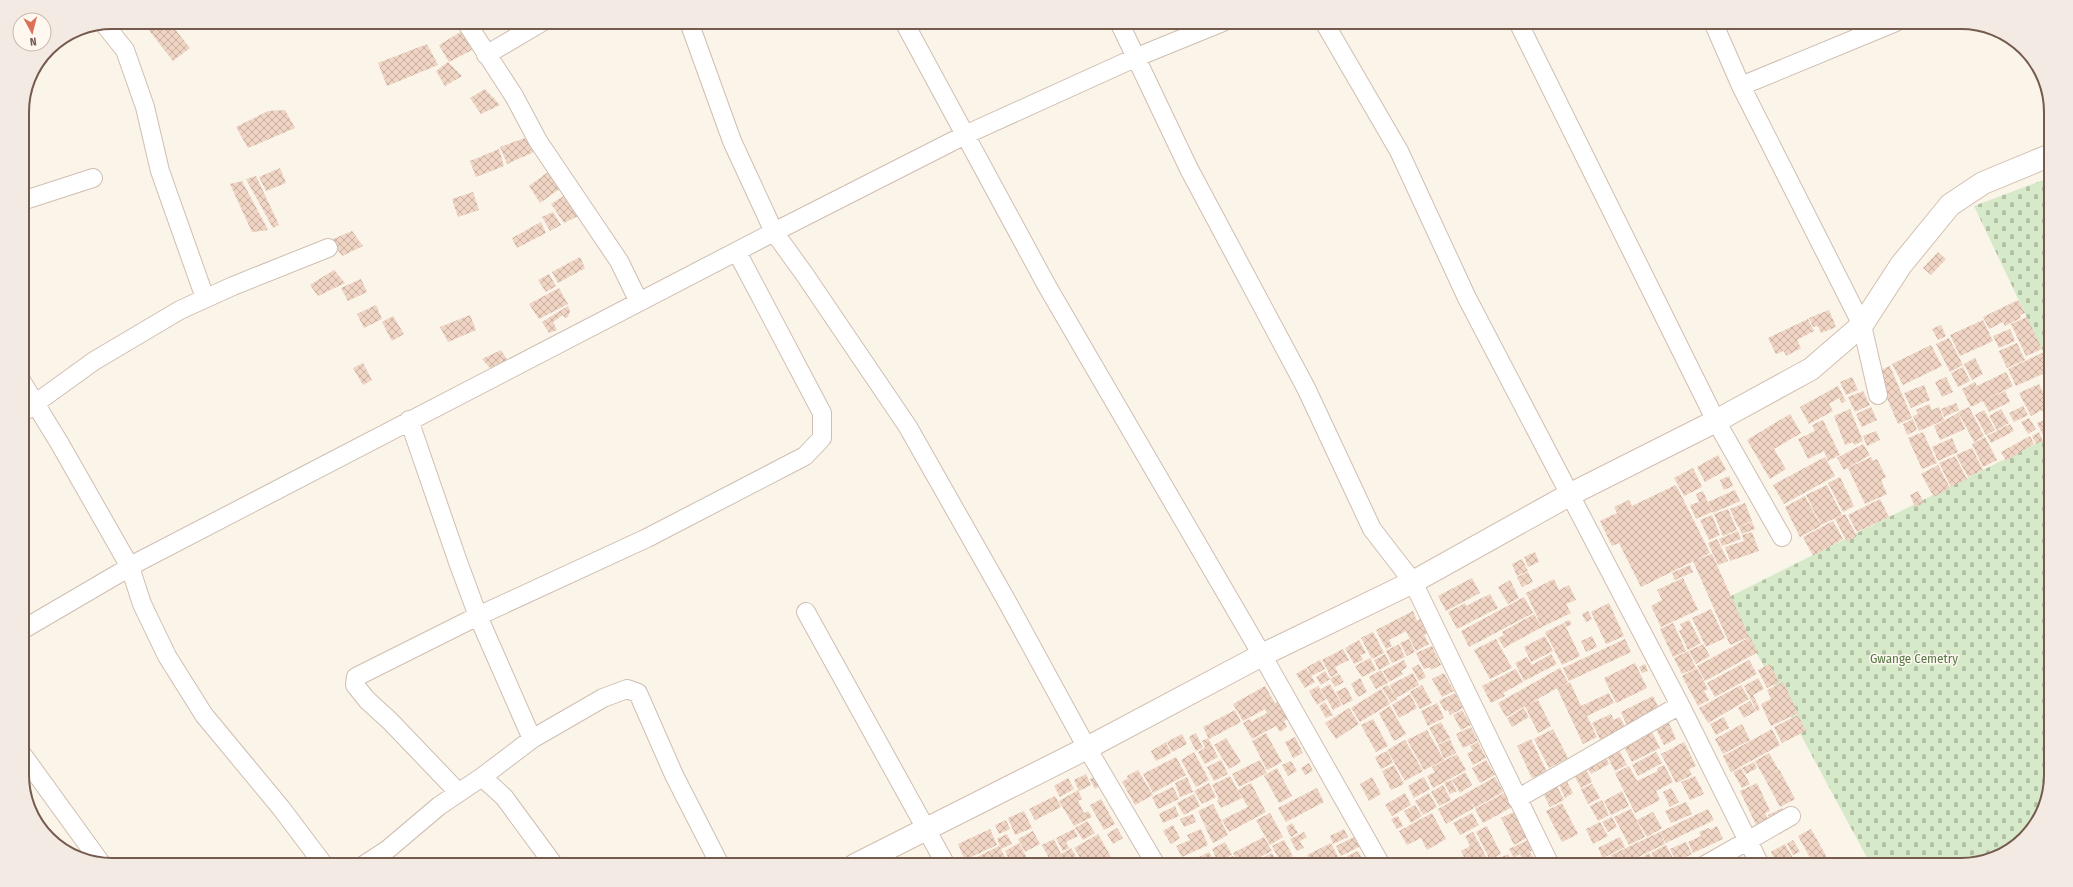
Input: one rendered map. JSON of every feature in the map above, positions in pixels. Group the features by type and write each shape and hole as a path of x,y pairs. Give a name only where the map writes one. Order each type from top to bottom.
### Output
{"street":[{"path":"108,29 125,50 145,107 160,171 205,298"},
{"path":"470,29 514,96 538,141 619,261 639,302"},
{"path":"486,55 530,29"},
{"path":"692,29 732,141 774,232 908,427 1005,598 1087,748 1152,858"},
{"path":"908,29 1055,299 1262,655 1377,858"},
{"path":"1122,29 1189,169 1306,388 1372,529 1412,582 1546,858"},
{"path":"29,626 130,567 409,420 965,135 1136,57 1206,29"},
{"path":"1328,29 1399,151 1467,298 1680,705 1757,858"},
{"path":"1521,29 1716,421 1782,537"},
{"path":"1716,29 1741,86 1862,326 1878,395"},
{"path":"1741,86 1879,29"},
{"path":"868,858 1087,748 1262,655 1412,582 1569,495 1716,421 1811,369 1862,326 1901,265 1950,205 1983,183 2044,158"},
{"path":"29,200 93,178"},
{"path":"29,408 94,361 180,310 205,298 328,248"},
{"path":"458,792 390,721 367,700 355,685 356,677 478,616 647,538 805,456 822,438 822,413 737,252"},
{"path":"29,392 130,567 142,604 167,656 204,715 276,802 319,858"},
{"path":"409,420 478,616 532,739"},
{"path":"806,612 942,858"},
{"path":"375,858 387,850 458,792 482,777 532,739 603,698 627,689 638,692 674,775 716,858"},
{"path":"1517,799 1680,705"},
{"path":"29,764 96,856"},
{"path":"482,777 504,797 549,858"},
{"path":"1718,858 1791,816"}],"green space":[{"path":"2044,180 2044,353 1974,206"},
{"name":"Gwange Cemetry","path":"2044,440 2044,775 2040,802 2027,826 2020,834 2003,847 1983,855 1961,858 1867,858 1727,598"}],"building":[{"path":"148,29 175,29 190,48 173,61"},
{"path":"462,31 474,49 449,62 439,45"},
{"path":"427,44 438,65 387,86 378,63"},
{"path":"448,62 462,76 445,86 436,71"},
{"path":"485,89 500,105 481,114 470,98"},
{"path":"285,110 295,128 248,148 236,127 268,111"},
{"path":"525,138 534,152 507,164 500,147"},
{"path":"499,149 504,166 476,177 470,161"},
{"path":"280,168 286,183 266,191 259,177"},
{"path":"548,172 561,188 540,203 529,186"},
{"path":"256,176 279,225 273,228 246,179"},
{"path":"242,181 268,230 252,232 230,184"},
{"path":"473,192 479,210 458,217 452,199"},
{"path":"568,193 580,215 564,223 551,204"},
{"path":"553,212 561,225 550,231 542,217"},
{"path":"541,222 546,233 517,248 512,238"},
{"path":"352,231 363,246 342,256 331,240"},
{"path":"1938,252 1946,259 1931,275 1923,268"},
{"path":"580,257 585,268 558,283 552,272"},
{"path":"334,270 345,283 318,296 310,285"},
{"path":"549,274 556,286 546,292 538,280"},
{"path":"361,279 367,292 348,301 341,288"},
{"path":"559,288 568,304 539,319 529,304"},
{"path":"2018,300 2025,313 2020,315 2021,318 2005,326 2003,322 1989,329 1983,317"},
{"path":"376,305 382,319 364,328 357,314"},
{"path":"568,306 570,311 568,317 565,318 563,315 553,322 557,330 549,333 542,322"},
{"path":"1829,310 1836,327 1821,333 1818,326 1813,327 1809,318"},
{"path":"470,315 476,330 448,342 440,327"},
{"path":"393,316 404,334 392,341 382,322"},
{"path":"2027,317 2042,349 2026,356 2011,324"},
{"path":"1808,319 1814,331 1797,340 1801,348 1786,356 1784,351 1776,354 1768,338"},
{"path":"1983,320 1993,341 1960,356 1950,335"},
{"path":"1941,325 1946,336 1938,340 1932,329"},
{"path":"2010,329 2015,341 1999,348 1993,336"},
{"path":"1949,338 1963,365 1950,372 1936,344"},
{"path":"2017,343 2025,360 2007,368 1999,351"},
{"path":"1931,345 1942,366 1903,385 1892,364"},
{"path":"501,350 508,361 490,368 482,359"},
{"path":"2044,352 2044,373 2016,386 2008,369"},
{"path":"1975,358 1983,374 1972,380 1964,364"},
{"path":"363,363 372,380 363,385 353,368"},
{"path":"1890,366 1912,418 1898,424 1876,372"},
{"path":"1963,367 1970,381 1958,387 1951,373"},
{"path":"2006,372 2013,386 1971,407 1962,389 1975,382 1977,386"},
{"path":"1852,377 1858,390 1846,395 1840,382"},
{"path":"1946,377 1953,392 1942,397 1935,382"},
{"path":"2039,384 2044,394 2044,415 2042,410 2031,416 2019,393"},
{"path":"1924,385 1930,400 1911,408 1904,393"},
{"path":"1838,386 1846,401 1842,403 1839,398 1829,404 1833,411 1809,424 1800,407"},
{"path":"1863,391 1870,405 1855,412 1848,397"},
{"path":"2005,391 2010,402 1989,412 1983,401"},
{"path":"1956,403 1959,410 1944,417 1941,409"},
{"path":"1929,404 1932,410 1939,407 1944,420 1919,431 1913,416 1918,414 1916,410"},
{"path":"2023,406 2028,415 2014,422 2009,413"},
{"path":"1871,407 1877,420 1862,427 1856,414"},
{"path":"1969,407 1984,436 1974,442 1958,412"},
{"path":"1850,409 1863,441 1854,445 1853,442 1845,445 1834,416"},
{"path":"2001,409 2009,423 1997,430 1989,416"},
{"path":"1984,410 1995,430 1986,435 1975,415"},
{"path":"1958,413 1965,429 1940,440 1934,426"},
{"path":"1790,414 1801,433 1774,449 1786,469 1770,479 1747,440"},
{"path":"2029,418 2036,429 2028,434 2021,422"},
{"path":"1913,419 1917,430 1907,435 1903,424"},
{"path":"1823,420 1840,455 1828,461 1824,451 1808,459 1798,439 1815,431 1812,425"},
{"path":"2044,420 2044,437 2037,423"},
{"path":"2010,424 2014,431 1991,443 1987,436"},
{"path":"1876,431 1880,440 1867,446 1863,436"},
{"path":"1923,432 1937,463 1922,469 1908,438"},
{"path":"2039,432 2043,441 2036,444 2032,436"},
{"path":"2030,436 2034,444 2006,461 2001,452"},
{"path":"1985,437 1997,460 1983,467 1972,444"},
{"path":"1952,438 1958,452 1938,461 1932,447"},
{"path":"1863,444 1870,455 1844,470 1837,458"},
{"path":"1972,448 1983,470 1968,477 1956,455"},
{"path":"1718,455 1726,470 1705,482 1697,467"},
{"path":"1955,456 1967,479 1951,487 1939,463"},
{"path":"1825,457 1835,476 1784,504 1773,485"},
{"path":"1871,457 1873,461 1877,459 1886,477 1881,480 1887,494 1865,504 1848,468"},
{"path":"1938,465 1950,488 1934,497 1921,474"},
{"path":"1693,468 1702,487 1684,496 1674,478"},
{"path":"1729,476 1733,486 1724,490 1720,480"},
{"path":"1840,477 1854,506 1843,512 1828,483"},
{"path":"1676,485 1710,553 1641,587 1619,543 1612,546 1600,521 1617,513 1614,507 1629,500 1632,506"},
{"path":"1827,485 1842,515 1821,525 1806,495"},
{"path":"1735,490 1740,501 1713,513 1708,502"},
{"path":"1703,491 1712,512 1696,519 1690,505 1699,502 1696,494"},
{"path":"1918,491 1924,503 1915,507 1910,495"},
{"path":"1805,496 1821,526 1800,537 1785,507"},
{"path":"1880,499 1889,517 1857,532 1848,515"},
{"path":"1745,503 1752,521 1738,527 1730,509"},
{"path":"1728,509 1737,530 1723,536 1714,514"},
{"path":"1845,514 1857,536 1847,542 1835,519"},
{"path":"1712,515 1720,535 1709,540 1700,520"},
{"path":"1833,521 1843,539 1813,556 1803,537"},
{"path":"1752,522 1755,529 1742,534 1739,527"},
{"path":"1738,531 1741,539 1722,546 1719,539"},
{"path":"1752,532 1759,551 1730,561 1725,547 1744,541 1742,535"},
{"path":"1717,539 1728,561 1718,565 1708,543"},
{"path":"1535,552 1539,562 1528,567 1524,557"},
{"path":"1712,554 1749,637 1730,645 1693,561"},
{"path":"1522,559 1528,571 1517,576 1512,564"},
{"path":"1690,565 1693,572 1675,580 1672,573"},
{"path":"1528,572 1533,582 1522,587 1517,577"},
{"path":"1472,578 1480,593 1446,611 1438,596"},
{"path":"1683,578 1698,610 1661,627 1651,606 1662,600 1657,590"},
{"path":"1554,579 1559,590 1569,585 1576,600 1566,604 1571,613 1542,627 1526,593"},
{"path":"1510,580 1519,598 1508,604 1498,587"},
{"path":"1490,594 1498,608 1457,629 1448,612 1465,603 1466,606"},
{"path":"1524,597 1533,613 1469,647 1461,631"},
{"path":"1609,603 1624,636 1606,644 1591,612"},
{"path":"1711,609 1725,638 1706,647 1692,618"},
{"path":"1413,611 1417,621 1422,618 1429,632 1424,635 1429,644 1416,651 1406,631 1389,640 1392,646 1386,649 1376,630"},
{"path":"1588,611 1592,619 1586,622 1582,614"},
{"path":"1534,614 1542,627 1504,648 1498,638 1504,635 1502,632"},
{"path":"1569,620 1572,624 1567,627 1564,622"},
{"path":"1689,620 1701,643 1688,650 1679,631 1683,629 1680,624"},
{"path":"1564,623 1580,656 1562,665 1545,632"},
{"path":"1673,623 1686,651 1673,657 1660,629"},
{"path":"1373,632 1384,653 1372,659 1361,638"},
{"path":"1545,636 1553,651 1531,662 1524,647"},
{"path":"1592,636 1597,647 1586,652 1581,641"},
{"path":"1750,637 1758,652 1705,681 1697,666"},
{"path":"1409,639 1415,652 1407,656 1400,643"},
{"path":"1496,639 1512,668 1490,679 1474,650"},
{"path":"1625,639 1631,652 1569,681 1563,668"},
{"path":"1359,640 1366,653 1360,655 1363,660 1354,664 1345,648"},
{"path":"1399,644 1405,657 1392,663 1386,651"},
{"path":"1703,644 1710,656 1696,664 1689,651"},
{"path":"1432,646 1441,665 1431,670 1430,667 1424,669 1416,653"},
{"path":"1343,649 1349,660 1335,667 1338,673 1331,677 1322,660"},
{"path":"1688,651 1696,668 1682,674 1674,658"},
{"path":"1385,654 1390,664 1379,670 1374,660"},
{"path":"1551,654 1557,664 1524,681 1515,663 1527,657 1532,665"},
{"path":"1370,658 1376,670 1362,677 1355,666"},
{"path":"1320,660 1325,669 1311,676 1307,667"},
{"path":"1404,660 1407,667 1401,671 1403,674 1389,682 1383,671"},
{"path":"1749,660 1757,674 1715,697 1707,683"},
{"path":"1635,663 1647,688 1616,703 1604,678"},
{"path":"1419,664 1426,677 1419,681 1412,668"},
{"path":"1645,664 1648,671 1642,673 1639,667"},
{"path":"1770,664 1779,682 1767,688 1758,670"},
{"path":"1306,668 1315,682 1305,688 1296,674"},
{"path":"1560,668 1568,682 1506,717 1498,703"},
{"path":"1697,668 1708,689 1704,691 1709,700 1698,706 1682,676"},
{"path":"1516,669 1523,682 1503,693 1505,696 1491,703 1482,686"},
{"path":"1381,670 1388,683 1376,689 1369,677"},
{"path":"1325,671 1330,679 1321,685 1316,677"},
{"path":"1413,673 1419,685 1396,698 1390,685"},
{"path":"1444,673 1454,691 1442,697 1432,679"},
{"path":"1339,674 1344,682 1335,687 1330,679"},
{"path":"1360,678 1367,692 1358,697 1351,684"},
{"path":"1758,678 1764,689 1753,695 1760,709 1757,711 1744,686"},
{"path":"1570,682 1581,706 1609,693 1614,703 1587,716 1597,737 1583,744 1557,688"},
{"path":"1783,682 1798,713 1771,726 1761,704 1771,699 1767,690"},
{"path":"1330,684 1342,705 1333,710 1321,689"},
{"path":"1388,685 1397,699 1391,703 1382,688"},
{"path":"1422,685 1432,703 1420,709 1410,692"},
{"path":"1741,685 1749,699 1708,723 1699,708"},
{"path":"1265,686 1275,703 1269,707 1280,700 1290,718 1284,721 1287,727 1280,732 1276,726 1252,739 1243,723 1250,719 1251,722 1267,713 1265,709 1243,721 1233,704"},
{"path":"1318,686 1326,699 1317,705 1309,691"},
{"path":"1346,687 1353,700 1343,705 1336,692"},
{"path":"1381,689 1390,704 1360,722 1351,708"},
{"path":"1455,693 1463,708 1450,715 1448,710 1445,711 1439,701"},
{"path":"1410,694 1417,708 1399,718 1392,705"},
{"path":"1653,696 1661,713 1628,728 1621,712"},
{"path":"1538,700 1551,726 1538,733 1525,706"},
{"path":"1750,701 1756,711 1744,718 1738,708"},
{"path":"1325,702 1333,715 1326,718 1319,706"},
{"path":"1437,703 1444,718 1428,726 1421,711"},
{"path":"1390,706 1406,734 1394,741 1379,713"},
{"path":"1349,708 1359,724 1336,739 1325,723"},
{"path":"1524,708 1529,717 1512,727 1507,718"},
{"path":"1235,710 1241,722 1209,739 1203,727"},
{"path":"1462,710 1471,725 1461,730 1453,715"},
{"path":"1611,714 1614,720 1620,717 1626,729 1601,741 1592,723"},
{"path":"1798,715 1806,731 1782,743 1774,727"},
{"path":"1724,717 1729,728 1716,735 1710,724"},
{"path":"1373,719 1388,746 1376,752 1361,725"},
{"path":"1441,722 1450,738 1438,744 1429,728"},
{"path":"1669,723 1676,739 1664,745 1656,729"},
{"path":"1742,724 1750,740 1723,754 1715,739"},
{"path":"1471,727 1478,741 1463,748 1456,734"},
{"path":"1553,729 1568,758 1549,768 1534,739"},
{"path":"1772,729 1780,745 1731,772 1723,756"},
{"path":"1427,730 1444,760 1424,770 1407,740"},
{"path":"1652,732 1660,748 1632,762 1624,747"},
{"path":"1196,733 1203,748 1196,751 1189,737"},
{"path":"1266,733 1282,762 1267,770 1252,741"},
{"path":"1182,734 1187,744 1172,752 1167,742"},
{"path":"1295,737 1303,753 1293,758 1285,742"},
{"path":"1208,738 1218,757 1205,764 1198,752 1205,748 1202,741"},
{"path":"1226,738 1241,762 1229,769 1214,745"},
{"path":"1450,739 1456,753 1444,759 1438,745"},
{"path":"1531,739 1547,772 1532,778 1517,746"},
{"path":"1405,740 1423,771 1405,781 1387,750"},
{"path":"1166,742 1171,753 1156,761 1151,751"},
{"path":"1478,742 1486,758 1473,765 1467,753 1473,751 1470,746"},
{"path":"1684,742 1696,766 1689,769 1692,775 1676,783 1661,754"},
{"path":"1619,750 1627,765 1615,771 1607,756"},
{"path":"1387,751 1393,763 1381,769 1375,757"},
{"path":"1194,752 1209,780 1196,787 1181,760"},
{"path":"1656,752 1662,763 1638,776 1632,765"},
{"path":"1769,753 1778,769 1764,777 1755,761"},
{"path":"1457,754 1466,770 1433,788 1427,776 1435,772 1432,767"},
{"path":"1605,755 1609,764 1591,774 1586,765"},
{"path":"1176,757 1186,775 1153,793 1143,774"},
{"path":"1221,760 1228,774 1214,781 1207,767"},
{"path":"1260,760 1267,773 1239,787 1232,774"},
{"path":"1486,760 1495,775 1480,783 1472,768"},
{"path":"1291,761 1297,771 1288,776 1282,765"},
{"path":"1754,762 1757,768 1746,774 1742,768"},
{"path":"1309,763 1313,771 1305,775 1301,768"},
{"path":"1394,765 1404,784 1391,790 1382,771"},
{"path":"1664,765 1673,782 1656,791 1660,800 1635,813 1615,773 1629,766 1637,781 1658,771 1657,768"},
{"path":"1585,767 1592,782 1581,788 1573,773"},
{"path":"1277,768 1292,796 1279,803 1264,776"},
{"path":"1741,768 1750,784 1742,788 1733,772"},
{"path":"1779,769 1795,799 1780,807 1764,777"},
{"path":"1138,770 1153,795 1135,805 1122,782 1128,778 1127,776"},
{"path":"1465,772 1472,785 1460,793 1452,780"},
{"path":"1086,774 1091,785 1079,791 1074,780"},
{"path":"1097,776 1102,785 1095,789 1090,779"},
{"path":"1230,776 1242,798 1221,808 1217,800 1219,799 1212,785"},
{"path":"1695,776 1704,794 1690,800 1681,782"},
{"path":"1187,777 1193,792 1180,797 1175,783"},
{"path":"1372,777 1381,794 1369,801 1360,784"},
{"path":"1424,777 1430,789 1414,798 1408,786"},
{"path":"1495,777 1503,792 1475,808 1469,799 1474,808 1446,824 1438,809"},
{"path":"1068,778 1074,789 1060,797 1054,786"},
{"path":"1565,778 1573,793 1565,798 1558,782"},
{"path":"1451,780 1457,791 1450,794 1444,783"},
{"path":"1209,783 1216,797 1202,804 1194,791"},
{"path":"1251,783 1266,812 1229,832 1222,820 1248,807 1238,790"},
{"path":"1757,783 1770,811 1765,813 1770,823 1758,829 1740,791"},
{"path":"1556,784 1564,800 1550,807 1542,791"},
{"path":"1592,784 1600,798 1588,804 1581,789"},
{"path":"1443,785 1451,800 1439,806 1431,792"},
{"path":"1173,787 1179,799 1158,809 1152,797"},
{"path":"1317,788 1324,802 1286,822 1278,808"},
{"path":"1671,788 1679,802 1670,807 1663,792"},
{"path":"1078,790 1082,799 1078,801 1084,813 1088,811 1092,817 1074,826 1059,801"},
{"path":"1622,791 1629,806 1611,815 1604,801"},
{"path":"1506,792 1514,806 1483,823 1475,809"},
{"path":"1405,793 1411,805 1392,816 1385,805"},
{"path":"1429,793 1437,807 1423,815 1415,801"},
{"path":"1194,794 1200,806 1184,815 1177,803"},
{"path":"1055,796 1061,807 1035,820 1029,809"},
{"path":"1101,799 1115,824 1104,830 1090,805"},
{"path":"1602,800 1609,815 1598,821 1590,806"},
{"path":"1686,802 1692,814 1671,823 1665,811"},
{"path":"1562,803 1578,834 1562,842 1546,811"},
{"path":"1213,804 1228,835 1213,843 1205,827 1218,821 1205,826 1198,811"},
{"path":"1415,805 1422,816 1411,823 1404,811"},
{"path":"1175,806 1179,816 1163,823 1159,814"},
{"path":"1782,808 1787,816 1773,824 1768,815"},
{"path":"1631,809 1645,837 1629,845 1614,817"},
{"path":"1708,809 1714,820 1666,843 1660,832"},
{"path":"1024,811 1032,828 1015,835 1008,818"},
{"path":"1514,812 1527,838 1514,845 1501,818"},
{"path":"1653,812 1662,828 1647,837 1637,820"},
{"path":"1270,813 1283,837 1270,845 1256,820"},
{"path":"1432,813 1446,839 1427,850 1421,838 1407,845 1399,831"},
{"path":"1472,813 1479,825 1460,835 1453,823"},
{"path":"1193,814 1196,822 1184,827 1180,819"},
{"path":"1398,816 1403,826 1397,829 1391,819"},
{"path":"1612,817 1617,827 1608,832 1602,822"},
{"path":"1006,820 1010,829 999,834 995,825"},
{"path":"1087,821 1095,833 1083,840 1075,828"},
{"path":"1600,822 1608,836 1593,844 1586,829"},
{"path":"1292,823 1298,833 1291,837 1286,827"},
{"path":"1173,825 1180,838 1171,844 1163,831"},
{"path":"1487,826 1501,854 1494,858 1489,858 1476,832"},
{"path":"1717,826 1723,839 1693,853 1688,842 1701,836 1699,832 1709,828 1710,830"},
{"path":"1117,828 1123,838 1113,844 1107,834"},
{"path":"990,829 997,845 969,858 964,858 958,844"},
{"path":"1074,829 1078,836 1066,842 1069,848 1063,851 1056,838"},
{"path":"1201,829 1208,845 1182,857 1176,846 1190,840 1187,835"},
{"path":"1344,829 1348,837 1333,844 1330,836"},
{"path":"1811,829 1827,858 1810,858 1798,836"},
{"path":"1033,831 1040,844 1025,852 1018,839"},
{"path":"1304,832 1307,837 1300,841 1304,848 1297,851 1290,839"},
{"path":"1473,832 1487,858 1464,858 1461,851 1470,846 1465,836"},
{"path":"1660,832 1665,844 1636,858 1612,858 1611,855"},
{"path":"1007,834 1012,844 1001,849 997,839"},
{"path":"1098,834 1112,858 1080,858 1074,848"},
{"path":"1356,836 1361,846 1341,856 1336,846"},
{"path":"1264,837 1272,851 1258,858 1236,858 1233,853"},
{"path":"1620,837 1625,847 1603,858 1598,848"},
{"path":"1054,839 1061,854 1071,848 1076,856 1073,858 1054,858 1059,855 1054,858 1049,858 1042,845"},
{"path":"1530,839 1534,849 1530,852 1533,858 1522,858 1520,854 1514,858 1509,849"},
{"path":"1284,840 1293,856 1290,858 1278,858 1272,846"},
{"path":"1793,840 1800,852 1793,855 1787,844"},
{"path":"1225,842 1232,855 1226,858 1216,858 1212,849"},
{"path":"1686,842 1692,854 1684,858 1674,858 1670,849"},
{"path":"1019,843 1027,858 1008,858 1005,851"},
{"path":"1331,843 1338,858 1308,858 1307,855"},
{"path":"1785,844 1793,858 1774,858 1771,852"},
{"path":"1666,845 1673,858 1654,858 1651,853"},
{"path":"999,846 1006,858 975,858"},
{"path":"1358,851 1362,858 1348,858 1347,856"},
{"path":"1209,852 1212,858 1197,858"},
{"path":"1272,853 1275,858 1262,858"},
{"path":"1649,853 1652,858 1645,858 1644,856"},
{"path":"1508,854 1510,858 1500,858"}]}
